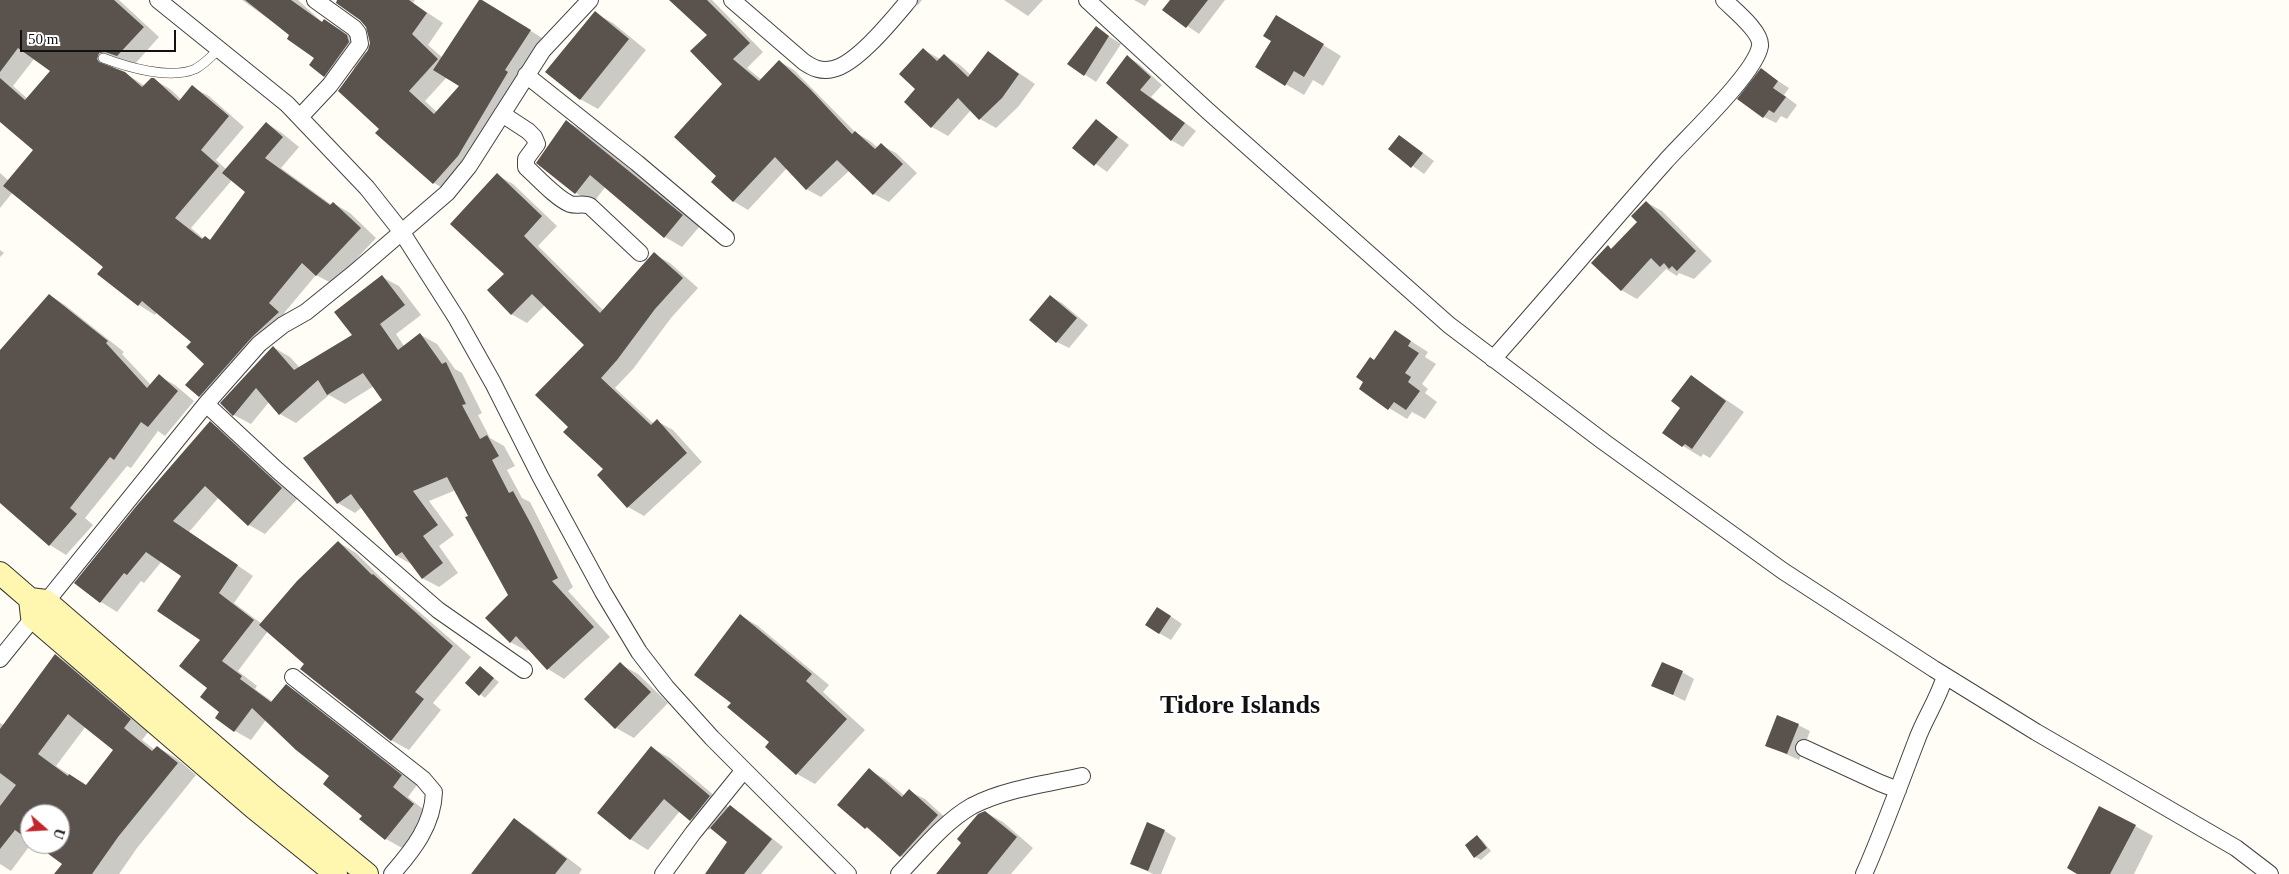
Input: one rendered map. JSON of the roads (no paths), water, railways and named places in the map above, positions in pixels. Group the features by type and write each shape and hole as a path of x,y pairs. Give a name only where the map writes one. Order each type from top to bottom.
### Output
{"street":[{"path":"158,0 300,117 367,188 401,231 457,319 493,383 585,559 639,652 666,687 712,738 848,874"},
{"path":"300,117 330,85 360,44 358,34 354,28 316,0"},
{"path":"0,659 36,606 259,344 283,325 306,312 446,193 469,166 543,50 590,0"},
{"path":"732,0 804,62 815,69 824,70 834,69 848,62 882,32 909,0"},
{"path":"1087,0 1209,112 1449,325 1604,442 1783,571 1945,676 2036,732 2236,848 2270,874"},
{"path":"1493,359 1665,161 1732,91 1755,60 1760,46 1759,36 1724,0"},
{"path":"526,75 637,163 726,238"},
{"path":"502,114 534,137 536,144 526,159 526,167 565,201 573,205 583,203 590,206 640,253"},
{"path":"206,404 277,470 438,610 524,670"},
{"path":"0,573 254,808 336,874"},
{"path":"36,606 367,874"},
{"path":"1864,874 1916,741 1940,694 1945,676"},
{"path":"293,677 423,779 434,792 434,804 428,823 411,852 392,874"},
{"path":"1804,748 1880,784 1898,790"},
{"path":"663,874 693,833 744,770"},
{"path":"899,874 942,830 971,807 1000,795 1082,776"}],"lane":[{"path":"103,58 144,69 181,74 197,68 219,49"}],"district":[{"name":"Tidore Islands","path":"1240,706"}]}
